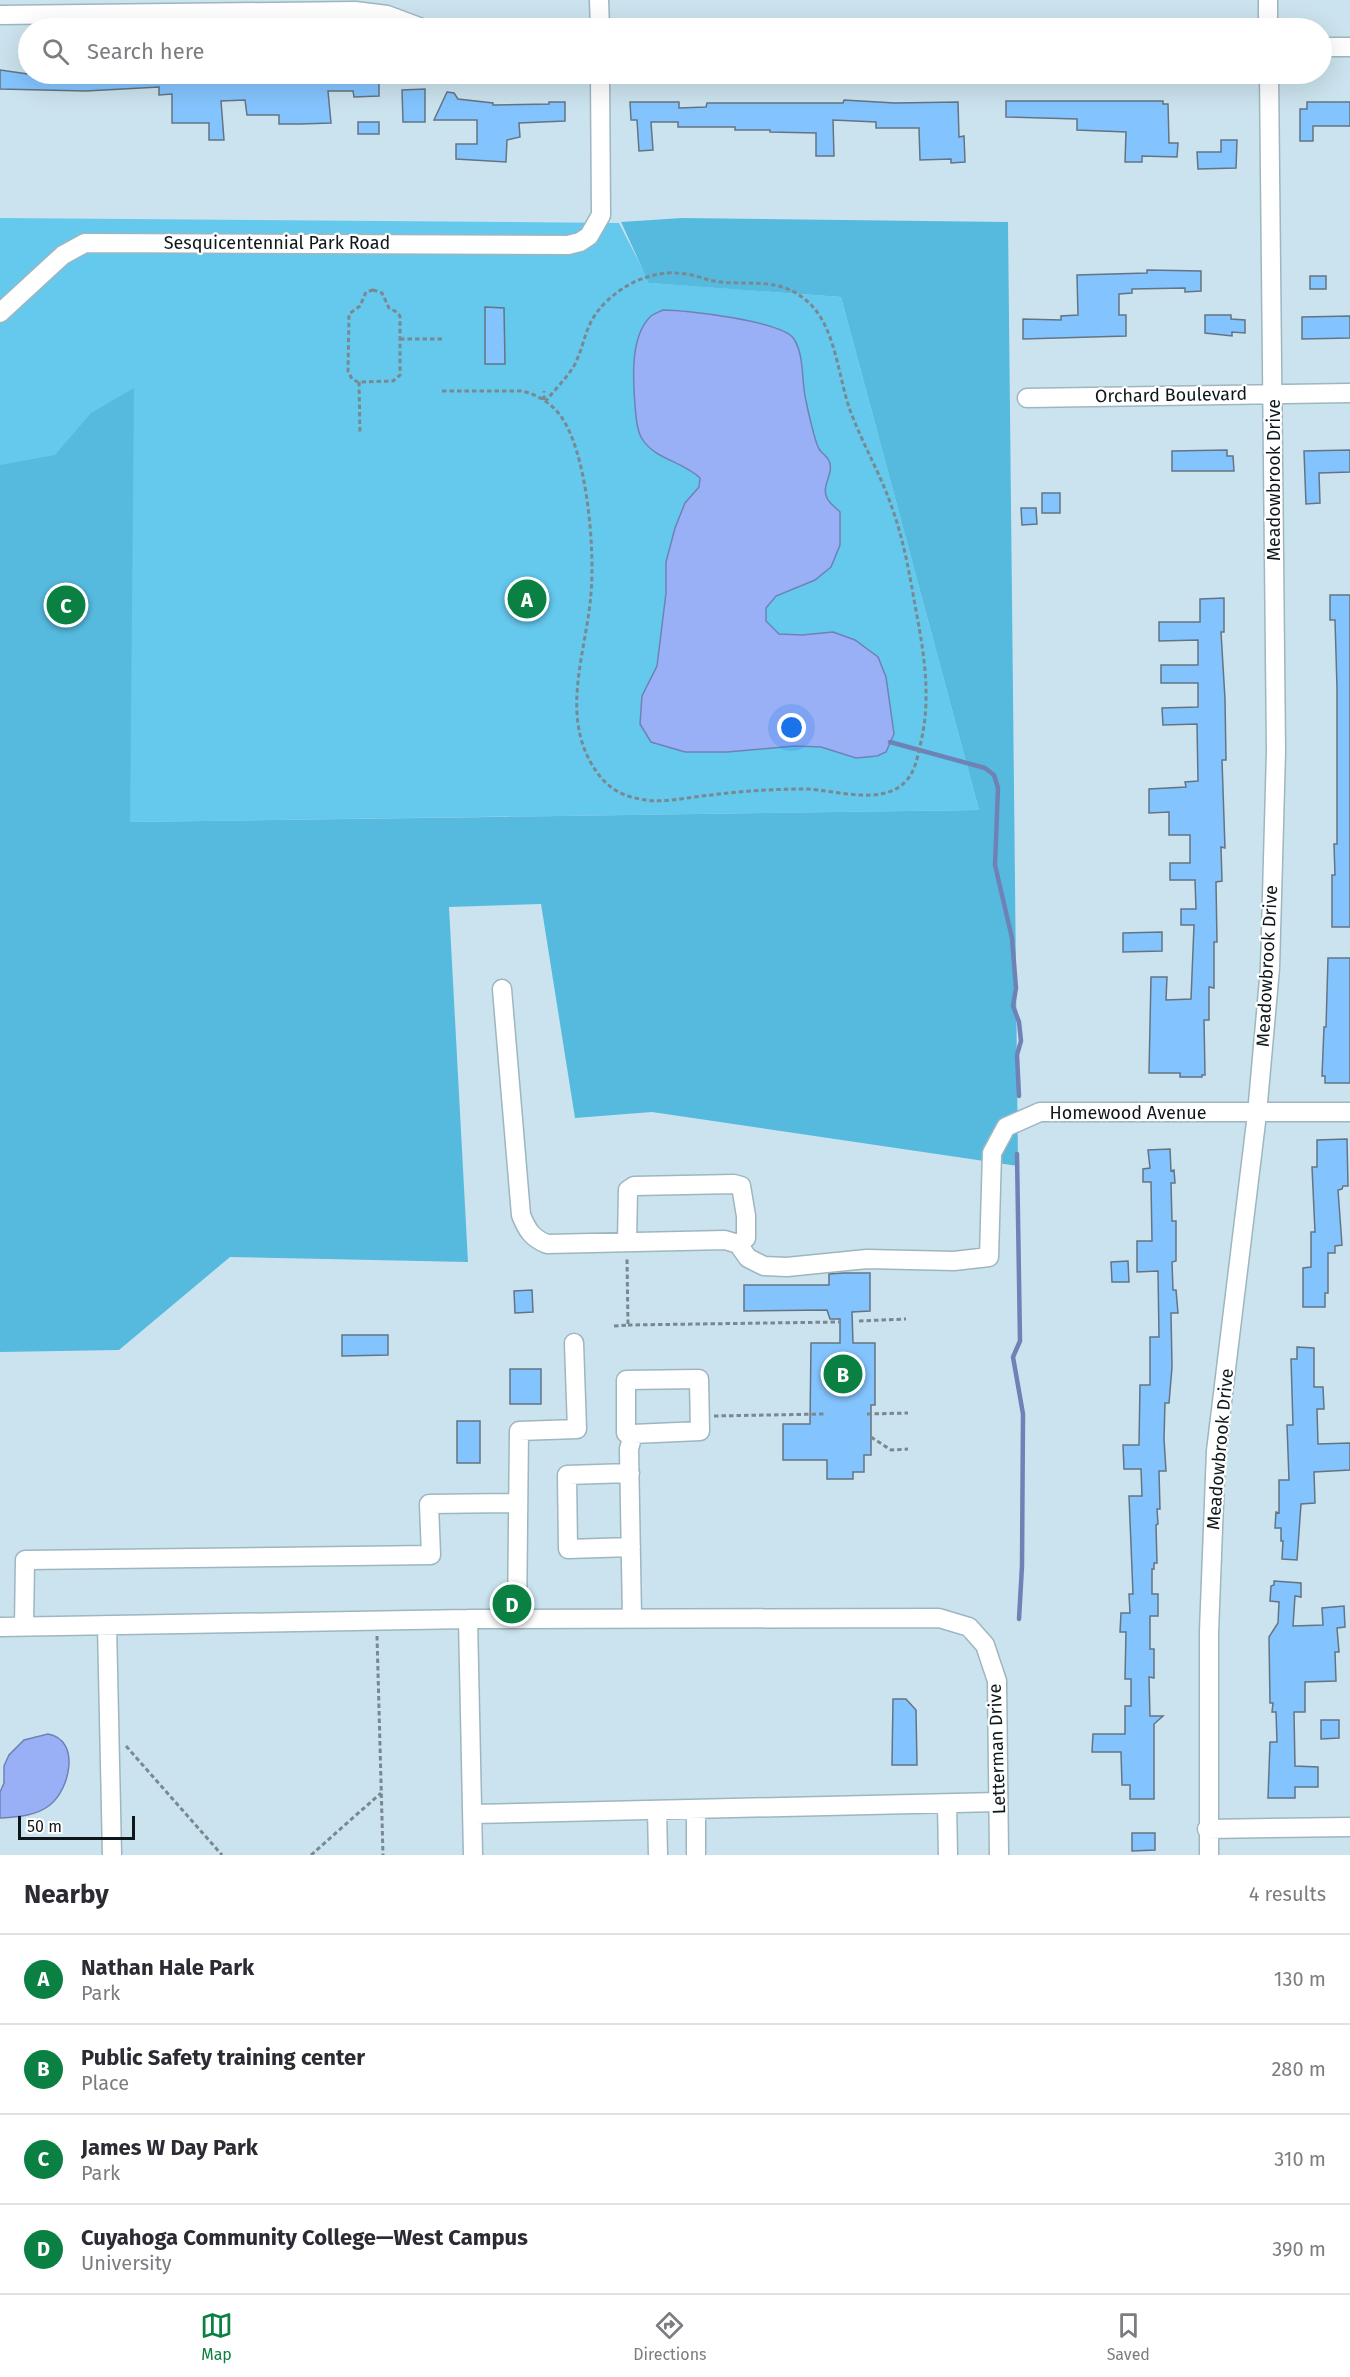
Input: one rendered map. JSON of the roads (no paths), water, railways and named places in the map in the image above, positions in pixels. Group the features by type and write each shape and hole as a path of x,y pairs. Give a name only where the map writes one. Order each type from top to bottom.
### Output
{"street":[{"path":"599,0 600,18"},
{"path":"1268,0 1268,18"},
{"path":"0,15 355,11 395,18"},
{"path":"1332,47 1350,46"},
{"name":"Sesquicentennial Park Road","path":"0,314 63,255 85,243 568,245 580,242 589,236 601,215 600,84"},
{"name":"Meadowbrook Drive","path":"1209,1855 1207,1829 1209,1632 1216,1451 1257,1114 1270,968 1276,751 1269,84"},
{"name":"Orchard Boulevard","path":"1028,398 1350,393"},
{"path":"502,989 521,1215 526,1230 536,1240 547,1244 725,1240 738,1244 746,1238 746,1216 741,1186 734,1184 634,1186 628,1190 626,1203 627,1242"},
{"name":"Homewood Avenue","path":"738,1244 748,1258 764,1266 867,1259 954,1261 989,1257 992,1153 1006,1127 1040,1112 1257,1114 1350,1112"},
{"path":"517,1618 519,1431 577,1429 574,1344"},
{"path":"699,1379 700,1431 633,1434 626,1433 626,1380 699,1379"},
{"path":"0,1627 632,1618 629,1449 633,1434"},
{"path":"630,1473 567,1475 568,1548 631,1547"},
{"path":"24,1626 25,1560 431,1555 429,1504 518,1503"},
{"name":"Letterman Drive","path":"632,1618 939,1618 969,1627 985,1645 997,1681 999,1855"},
{"path":"468,1619 473,1855"},
{"path":"108,1625 112,1855"},
{"path":"472,1814 998,1802"},
{"path":"947,1804 948,1855"},
{"path":"696,1809 696,1855"},
{"path":"657,1810 658,1855"},
{"path":"1207,1829 1350,1827"}],"waterway":[{"path":"890,742 985,768 994,775 998,788 995,865 1012,938 1016,988 1013,1006 1019,1022 1021,1041 1017,1055 1019,1096"},
{"path":"1017,1154 1020,1341 1013,1357 1023,1414 1022,1566 1019,1619"}],"place":[{"name":"Nathan Hale Park","path":"527,599"},
{"name":"James W Day Park","path":"66,605"},
{"name":"Public Safety training center","path":"843,1374"},
{"name":"Cuyahoga Community College—West Campus","path":"512,1604"}]}
